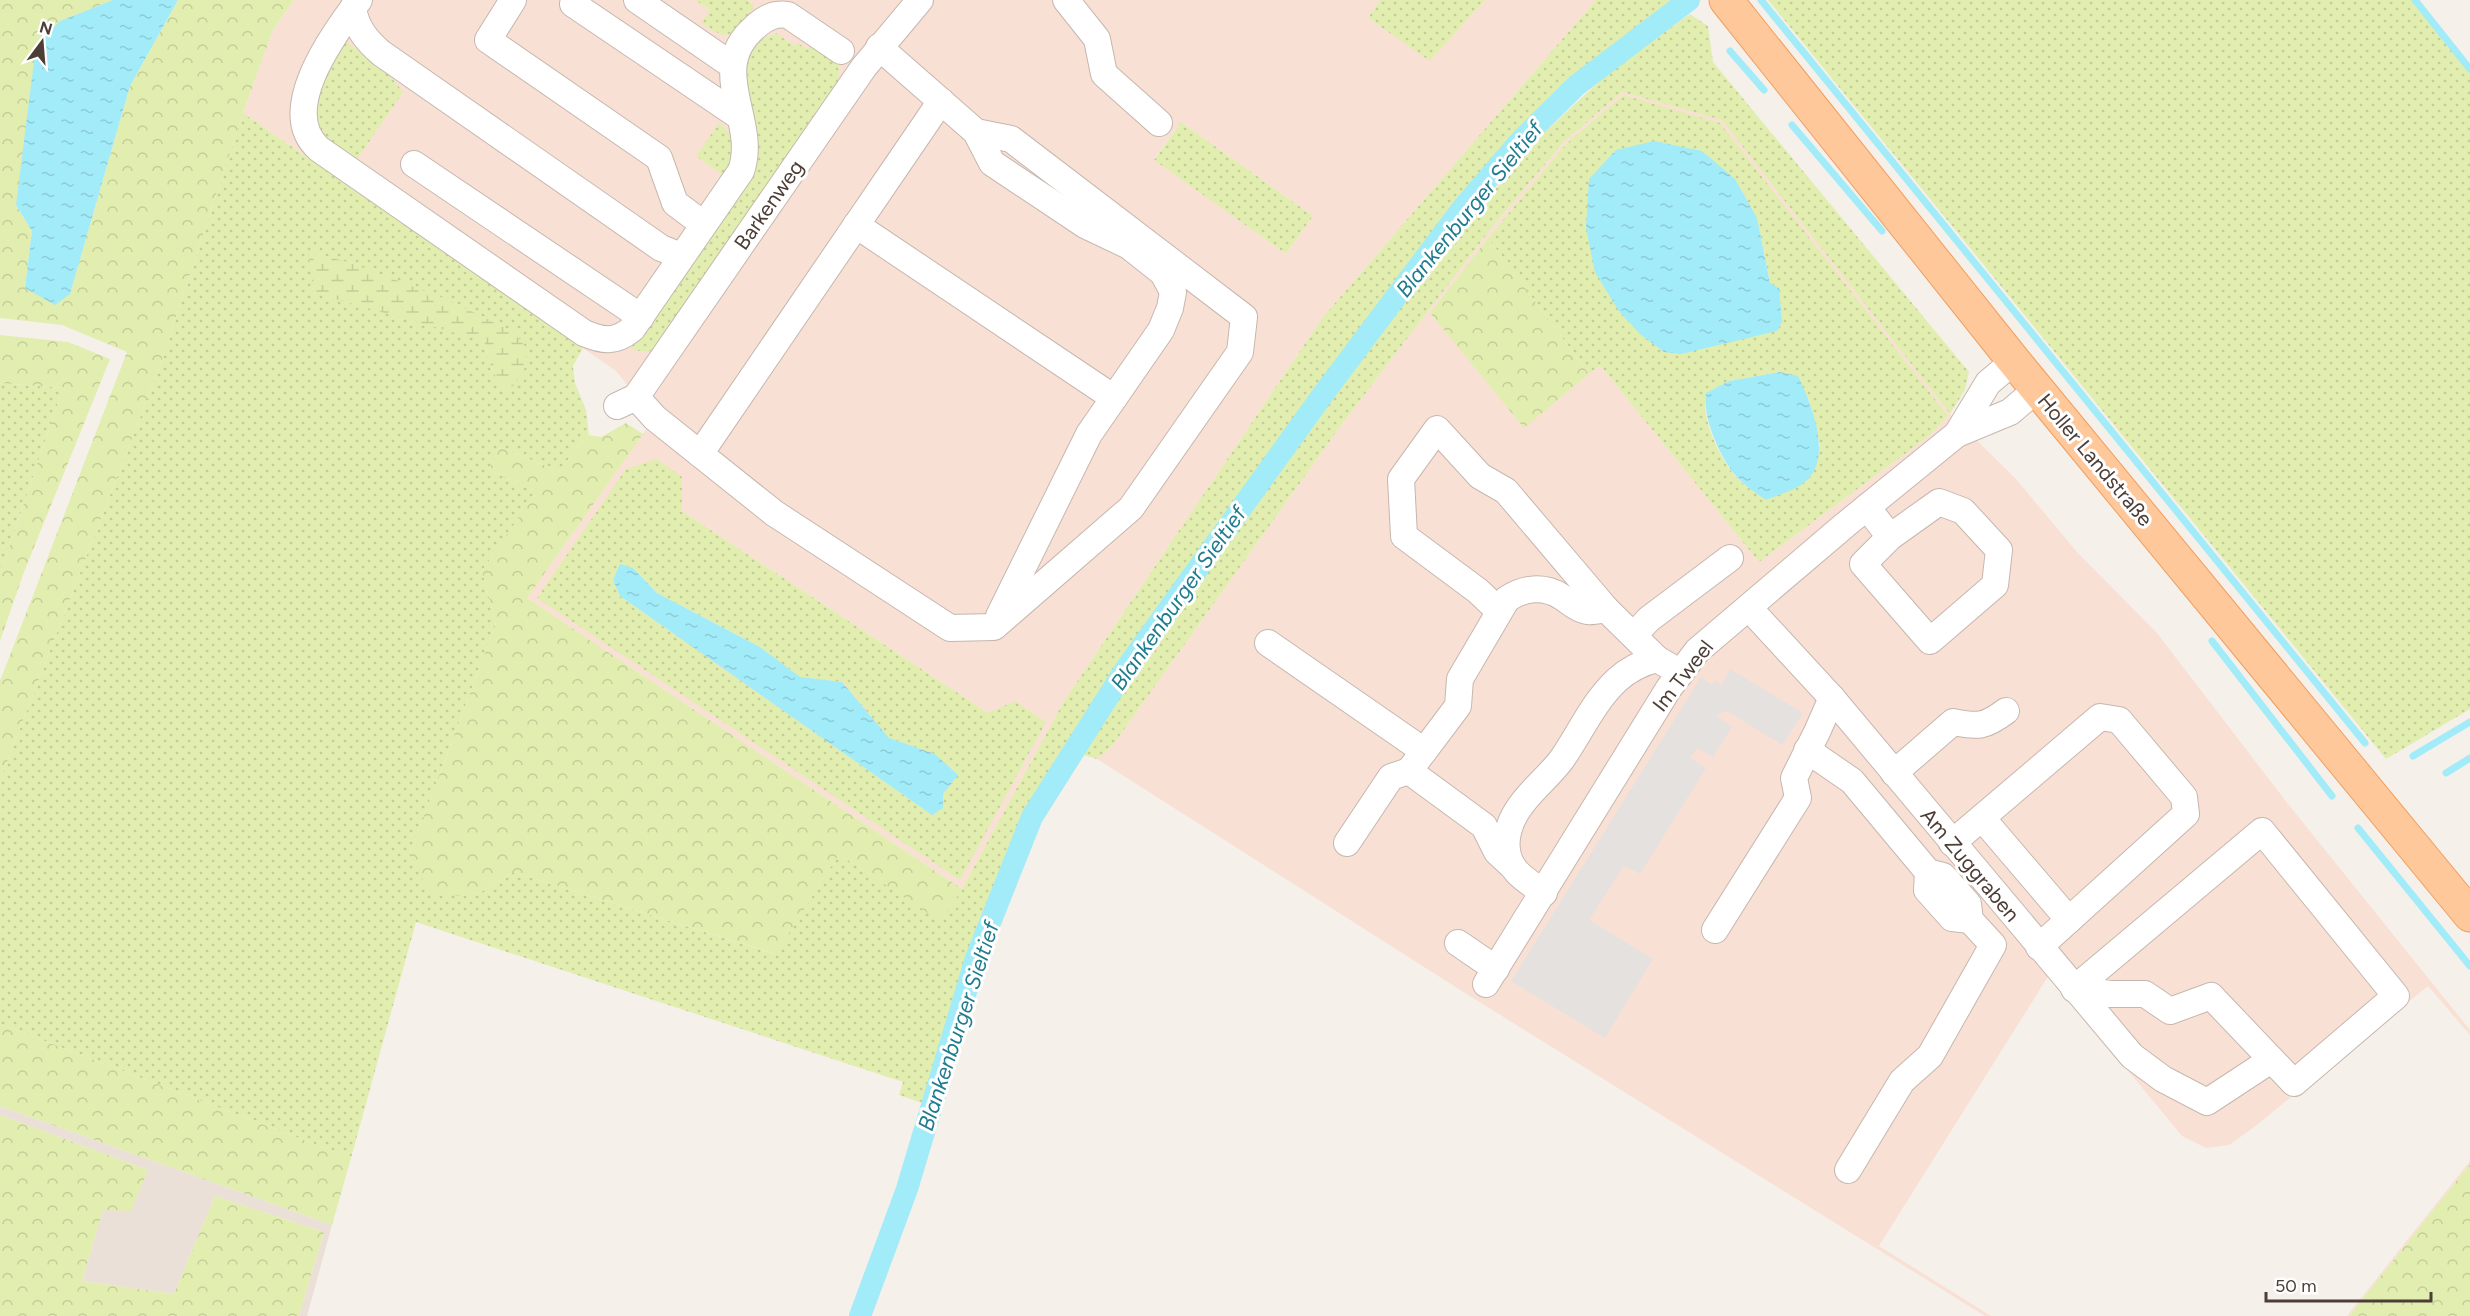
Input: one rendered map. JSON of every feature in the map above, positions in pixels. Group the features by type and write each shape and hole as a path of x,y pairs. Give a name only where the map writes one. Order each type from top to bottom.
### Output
{"main road":[{"name":"Holler Landstraße","path":"1726,0 2014,361 2470,915"}],"street":[{"path":"513,0 488,40 659,158 675,203 704,224"},
{"path":"637,0 733,66"},
{"name":"Barkenweg","path":"700,454 655,418 626,402 879,47 920,0"},
{"path":"1066,0 1097,39 1104,74 1159,123"},
{"path":"573,1 740,117"},
{"path":"356,4 354,16 363,36 381,53 661,248 676,254 683,253"},
{"path":"356,4 324,50 306,96 304,124 306,133 315,145 584,333 605,340 614,340 632,329 743,165 744,139 733,66 739,45 750,31 767,17 785,7 841,51"},
{"path":"879,47 976,132 992,163 1085,225 1129,246 1164,273 1173,292 1170,308 1161,330 1089,434 994,627"},
{"path":"940,101 700,454 774,513 950,628 994,627 1131,508 1240,352 1244,317 1011,140 976,132"},
{"path":"414,164 641,316"},
{"path":"856,225 1114,398"},
{"name":"Im Tweel","path":"1957,434 1988,383 2014,361"},
{"name":"Im Tweel","path":"1458,944 1491,976 1669,688 1697,651 1957,434 2010,412 2037,389"},
{"path":"1499,612 1478,591 1404,536 1401,479 1437,429 1480,476 1506,491 1606,609 1657,659 1681,673"},
{"path":"1939,502 1963,511 1999,550 1995,585 1930,641 1863,564 1890,537 1939,502"},
{"path":"1867,507 1890,537"},
{"path":"1634,635 1648,619 1666,608 1730,558"},
{"path":"1347,843 1391,777 1408,771 1458,706 1460,679 1507,599 1516,593 1540,589 1561,596 1573,606 1587,611 1606,609"},
{"name":"Am Zuggraben","path":"1749,608 1832,698 2132,1056 2163,1079 2207,1102 2271,1060"},
{"path":"1268,643 1424,751"},
{"path":"1510,864 1506,848 1509,828 1518,810 1560,761 1615,682 1631,668 1657,659"},
{"path":"1715,930 1798,798 1794,778 1832,698"},
{"path":"1894,773 1953,722 1976,726 1991,722 2006,711"},
{"path":"1952,843 2100,717 2119,720 2184,797 2186,814 2039,947"},
{"path":"1807,750 1852,781 1928,872 1942,876 1968,904 1970,920 1993,945 1930,1056 1902,1081 1848,1170"},
{"path":"1408,771 1484,826 1497,852 1523,878 1544,893"},
{"path":"1982,818 2069,920"},
{"path":"2262,831 2396,996 2294,1083 2211,996 2170,1011 2145,994 2110,994 2074,989 2262,831"}],"shaded area":[{"path":"294,0 695,0 710,10 702,23 727,35 736,32 752,2 748,0 1380,0 1368,18 1430,60 1485,0 1596,0 1323,317 1064,701 962,889 527,598 654,418 616,371 243,113 273,30","holes":["776,33 795,46 807,49 810,44 757,149 761,39","1181,122 1313,216 1286,254 1154,159","657,459 681,477 682,511 988,713 537,598"]},
{"path":"1622,92 1722,119 1950,414 2016,479 2077,552 2157,633 2288,804 2470,1030 2470,1035 2428,986 2253,1128 2229,1145 2206,1148 2182,1136 2049,975 1879,1246 1991,1316 1985,1316 1465,993 1097,759 1113,745 1342,424 1493,226 1564,142","holes":["1623,95 1948,416 1929,436 1759,562 1600,365 1524,427 1430,313 1488,238 1566,144"]},
{"path":"1730,669 1803,713 1782,745 1729,712 1716,716 1732,727 1713,757 1697,748 1690,758 1706,768 1640,874 1624,866 1589,920 1653,959 1605,1038 1511,981 1701,677 1712,685 1715,680 1721,685"},
{"path":"0,1106 332,1225 307,1316 299,1316 324,1232 215,1196 174,1294 82,1281 103,1210 148,1170 0,1115"},
{"path":"2470,1161 2470,1164 2347,1316"}],"green space":[{"path":"0,0 113,0 60,21 16,205 32,231 25,288 70,294 130,86 178,0 294,0 273,30 243,113 158,371 0,780 0,681 127,352 62,325 0,318"},
{"path":"695,0 748,0 754,5 739,29 734,33 724,35 701,23 710,10"},
{"path":"1380,0 1485,0 1430,61 1368,18"},
{"path":"1596,0 1682,0 1571,81 1488,171 1329,374 1193,565 1027,810 971,949 925,1104 899,1095 903,1082 416,922 351,1158 0,1024 0,780 158,371 243,113 583,348 573,366 575,383 586,410 589,435 573,451 561,472 500,447 489,470 537,492 482,571 496,624 410,853 476,895 513,872 775,954 839,854 941,921 962,889 1064,701 1323,317","holes":["348,262 514,332 507,393 492,370 484,341"]},
{"path":"1768,0 2418,0 2470,64 2470,709 2386,759"},
{"path":"1690,14 1708,26 1713,62 1969,372 1965,390 1950,414 1722,120 1622,92 1564,142 1493,226 1342,424 1113,745 1097,759 1080,754 1311,423 1400,305 1536,140 1617,65"},
{"path":"776,33 795,46 798,43 807,49 811,43 837,61 839,65 838,85 656,349 649,352 633,350 630,344 757,149 756,132 745,84 745,58 761,39"},
{"path":"340,37 387,72 403,92 356,161 328,149 311,113"},
{"path":"1623,95 1720,123 1948,416 1929,436 1759,562 1600,365 1589,374 1488,238 1566,144","holes":["1735,179 1757,218 1770,283 1714,344 1681,354","1780,372 1809,400 1820,446 1767,500 1739,480 1723,459 1709,426 1706,414 1706,393 1729,381"]},
{"path":"1181,122 1313,216 1286,254 1154,160"},
{"path":"719,123 732,141 728,179 696,156"},
{"path":"1488,238 1589,374 1524,428 1430,313"},
{"path":"308,252 348,262 446,299 514,332 527,349 524,371 507,394 492,370 484,341 314,293"},
{"path":"0,335 68,342 110,359 24,572 0,641 0,574 63,388 0,383"},
{"path":"0,383 63,388 0,574"},
{"path":"626,423 643,434 527,598 962,889 941,922 839,854 776,954 513,872 476,895 430,896 410,853 496,624 482,571 536,492 489,470 500,447 561,472 573,451 589,435 601,437"},
{"path":"657,459 682,477 682,511 988,713 1015,701 1046,722 960,880 537,598 626,469","holes":["633,568 657,593 760,647 800,677 843,682 889,738 935,754 958,775 943,794 932,815 620,596 613,580"]},
{"path":"0,1024 351,1158 332,1225 0,1106"},
{"path":"0,1115 148,1170 131,1211 103,1210 82,1281 174,1294 215,1196 324,1232 299,1316 0,1316"},
{"path":"2470,1164 2470,1316 2349,1316"}],"water":[{"path":"113,0 178,0 130,86 70,294 55,305 25,288 32,231 16,205 36,45 60,21"},
{"path":"1654,141 1702,151 1735,179 1757,218 1770,283 1779,288 1782,322 1777,331 1681,354 1664,352 1640,334 1618,310 1595,272 1586,228 1589,179 1616,150"},
{"path":"1780,372 1798,376 1803,387 1814,415 1819,445 1818,459 1814,472 1805,482 1766,500 1739,480 1724,459 1707,414 1706,393 1729,381"},
{"path":"620,564 633,568 657,593 760,647 800,677 842,682 889,738 935,754 958,775 943,794 943,808 932,815 620,596 613,580"}],"waterway":[{"name":"Blankenburger Sieltief","path":"860,1316 907,1189 976,958 1032,817 1125,670 1324,393 1461,210 1522,139 1577,85 1689,0"},
{"path":"1761,0 2365,743"},
{"path":"2415,0 2470,69"},
{"path":"1730,51 1764,90"},
{"path":"1792,125 1882,231"},
{"path":"2212,641 2332,796"},
{"path":"2413,756 2470,722"},
{"path":"2446,773 2470,758"},
{"path":"2358,828 2470,966"}]}
